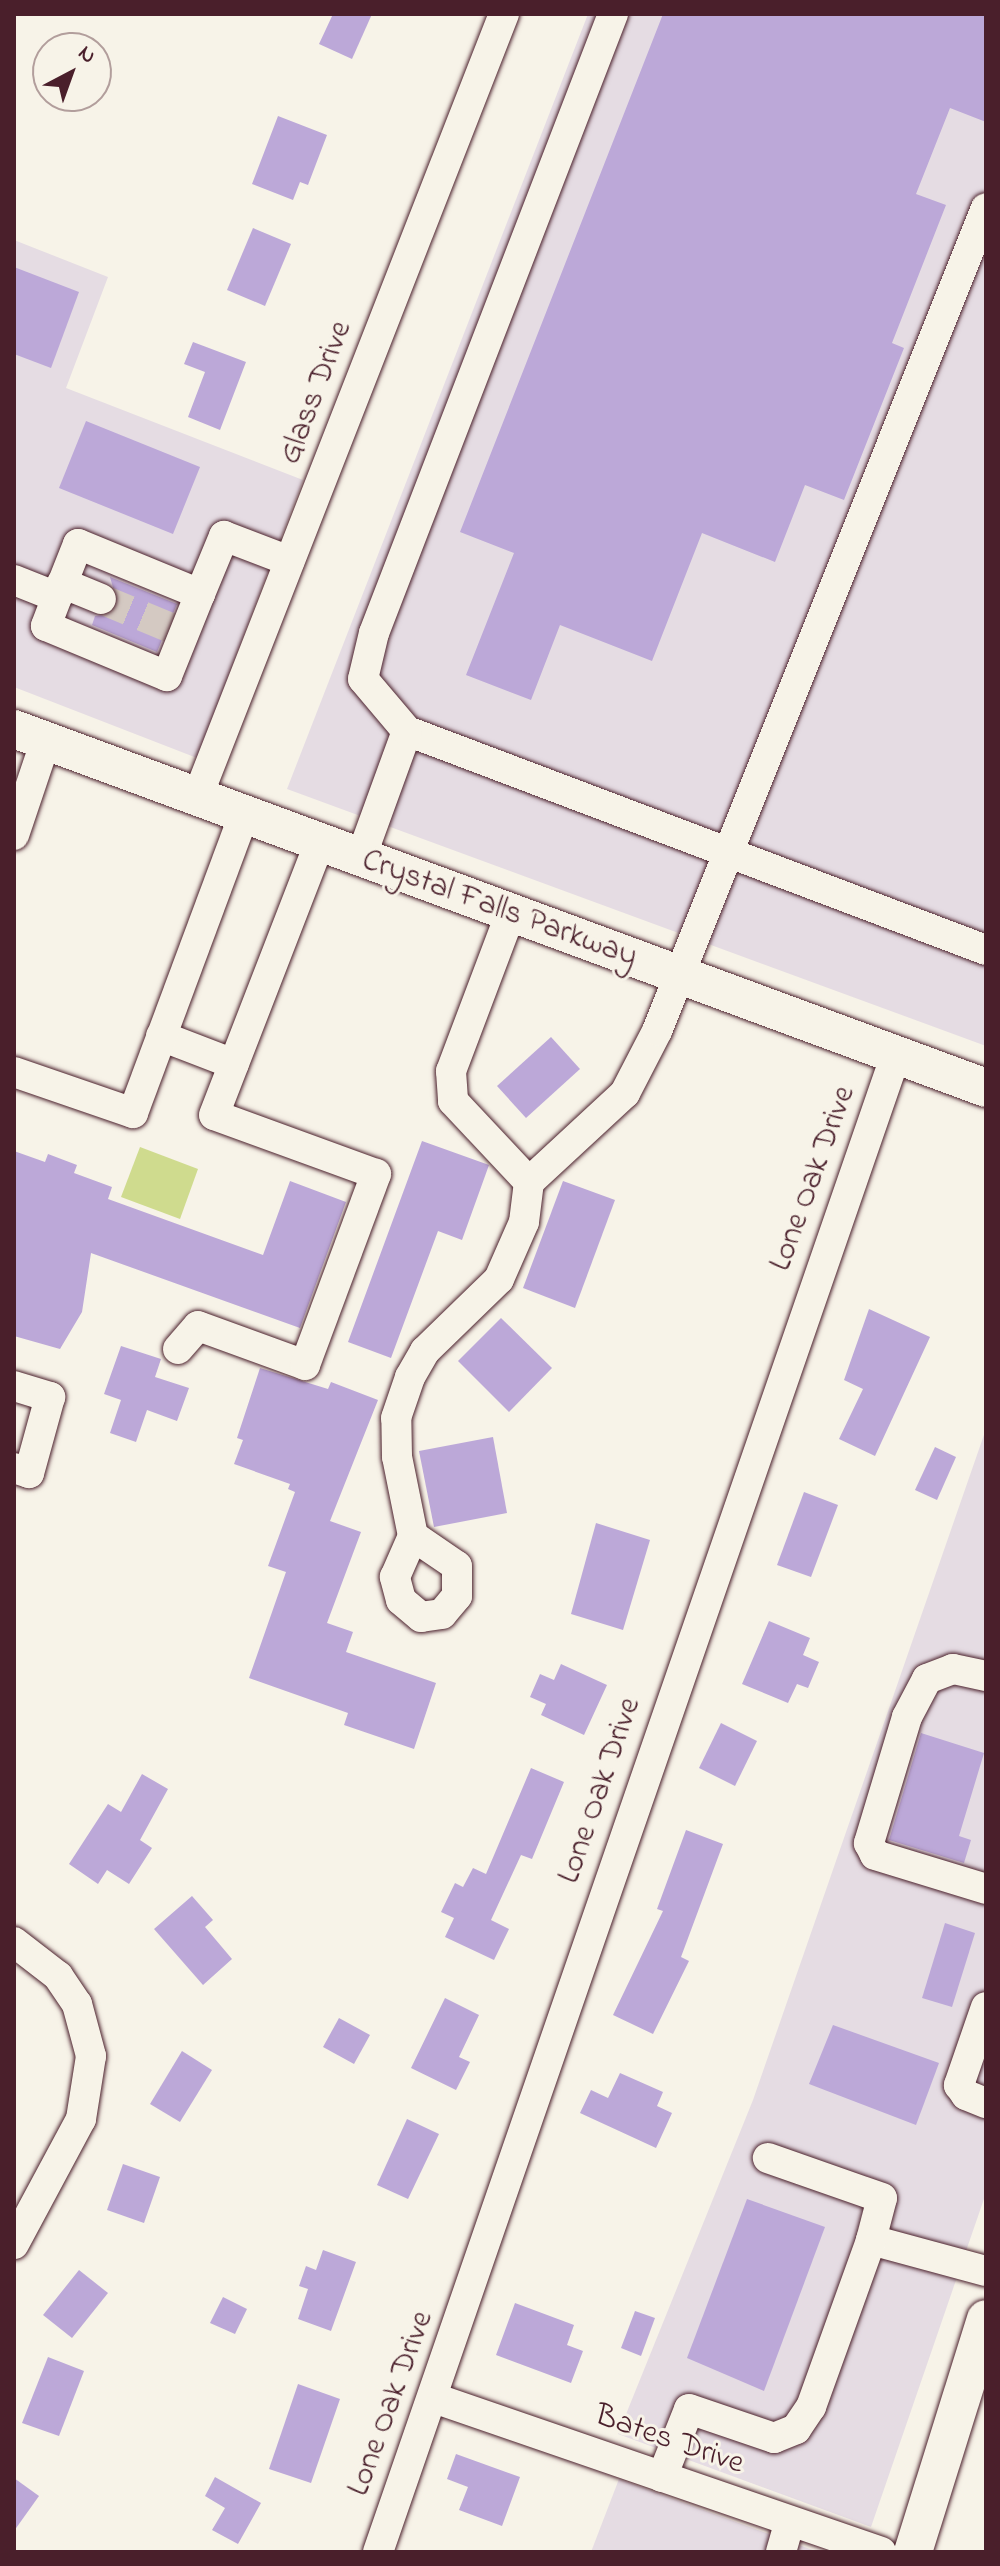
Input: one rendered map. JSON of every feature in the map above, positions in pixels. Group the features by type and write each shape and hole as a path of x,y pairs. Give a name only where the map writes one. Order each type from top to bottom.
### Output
{"main road":[{"name":"Crystal Falls Parkway","path":"30,734 360,860 986,1088"},
{"path":"913,2552 986,2319"}],"street":[{"name":"Glass Drive","path":"197,798 504,14"},
{"path":"613,14 374,633 363,679 407,731 733,851 986,950"},
{"path":"413,1536 397,1457 401,1404 425,1351 499,1279 524,1222 529,1182 625,1093 681,977 733,851 953,281 986,208"},
{"path":"200,594 78,544 46,626 167,676 178,630 200,594 224,536 289,561"},
{"path":"14,580 101,599"},
{"path":"360,860 407,731"},
{"path":"14,835 30,734"},
{"path":"15,1075 133,1113 244,815"},
{"path":"178,1349 198,1326 305,1365 376,1174 214,1115 319,844"},
{"path":"510,915 451,1071 453,1101 529,1182"},
{"path":"161,1036 234,1064"},
{"name":"Lone Oak Drive","path":"378,2552 434,2398 686,1652 896,1054"},
{"path":"14,1386 50,1397 29,1473 14,1468"},
{"path":"985,1890 869,1850 907,1717 927,1679 953,1669 986,1676"},
{"path":"14,1942 43,1961 77,2004 91,2056 81,2119 14,2244"},
{"path":"986,2007 959,2085 966,2095 986,2103"},
{"path":"662,2477 689,2409 774,2438 796,2429 811,2407 871,2240 882,2198 768,2158"},
{"path":"871,2240 986,2271"},
{"name":"Bates Drive","path":"434,2398 881,2552"},
{"path":"781,2552 790,2521"}],"shaded area":[{"path":"588,14 986,14 986,1046 287,789"},
{"path":"14,240 108,277 66,388 303,480 197,758 14,687"},
{"path":"986,1429 986,2193 871,2527 618,2434 753,2100"},
{"path":"619,2479 818,2552 591,2552"}],"green space":[{"path":"140,1147 198,1169 180,1219 121,1197"}],"building":[{"path":"333,14 372,14 352,59 319,44"},
{"path":"663,14 986,14 986,122 950,108 916,194 946,205 892,343 904,348 844,500 805,485 775,562 702,533 652,661 560,625 531,700 466,675 514,553 460,532"},
{"path":"278,116 327,135 308,185 300,182 293,200 252,184"},
{"path":"253,228 291,244 265,306 227,290"},
{"path":"14,267 79,292 51,368 14,354"},
{"path":"193,342 246,362 220,430 188,417 205,372 184,364"},
{"path":"86,421 200,467 173,534 59,488"},
{"path":"110,577 177,604 157,652 92,625 95,616 111,614 118,605"},
{"path":"551,1037 580,1069 526,1118 497,1086"},
{"path":"422,1141 489,1165 462,1240 438,1231 391,1358 348,1342"},
{"path":"14,1151 45,1162 48,1154 77,1165 74,1173 112,1187 108,1199 263,1255 290,1181 346,1202 300,1328 91,1253 82,1312 60,1349 14,1336"},
{"path":"563,1181 615,1200 575,1308 523,1288"},
{"path":"869,1309 930,1337 875,1456 839,1439 863,1389 844,1380"},
{"path":"501,1318 552,1368 509,1412 458,1361"},
{"path":"121,1346 161,1359 155,1377 189,1388 177,1421 147,1410 136,1442 110,1433 121,1400 104,1394"},
{"path":"260,1368 328,1389 331,1382 378,1400 330,1521 361,1532 327,1623 353,1632 346,1652 436,1683 414,1749 344,1725 348,1713 249,1678 286,1572 268,1566 295,1492 288,1489 290,1484 234,1464 243,1440 237,1438"},
{"path":"493,1437 507,1513 434,1527 419,1451"},
{"path":"935,1447 956,1457 937,1500 915,1490"},
{"path":"804,1492 838,1505 811,1577 777,1565"},
{"path":"596,1523 650,1540 623,1630 571,1614"},
{"path":"769,1621 810,1638 803,1655 819,1662 808,1688 797,1684 788,1703 742,1684"},
{"path":"561,1664 607,1685 584,1735 541,1715 546,1704 530,1697 540,1674 554,1680"},
{"path":"721,1723 757,1741 735,1786 699,1768"},
{"path":"921,1733 984,1753 959,1836 971,1840 964,1863 889,1840"},
{"path":"531,1768 564,1782 532,1859 521,1855 491,1920 509,1929 494,1960 445,1937 454,1918 441,1912 455,1883 463,1887 473,1868 486,1874"},
{"path":"142,1774 168,1789 140,1840 152,1848 129,1884 107,1870 98,1884 69,1864 108,1804 121,1812"},
{"path":"686,1830 723,1844 681,1957 689,1961 653,2034 613,2015 663,1911 657,1909"},
{"path":"192,1896 213,1920 205,1927 232,1959 203,1985 154,1929"},
{"path":"945,1923 975,1933 952,2007 922,1998"},
{"path":"445,1998 479,2015 459,2057 470,2062 456,2090 411,2068"},
{"path":"339,2018 370,2035 354,2064 323,2047"},
{"path":"833,2025 939,2063 916,2125 809,2084"},
{"path":"182,2051 212,2070 180,2122 150,2104"},
{"path":"620,2073 663,2092 657,2106 672,2113 656,2148 580,2113 591,2090 608,2098"},
{"path":"407,2119 439,2134 408,2199 377,2185"},
{"path":"123,2164 160,2177 144,2223 107,2210"},
{"path":"747,2199 825,2227 764,2391 687,2358"},
{"path":"323,2250 356,2262 331,2331 298,2319 308,2289 299,2286 306,2266 316,2270"},
{"path":"79,2270 108,2293 72,2338 43,2315"},
{"path":"223,2297 247,2309 235,2334 210,2323"},
{"path":"515,2303 574,2325 567,2345 583,2351 571,2383 496,2355"},
{"path":"635,2311 655,2318 641,2356 621,2348"},
{"path":"48,2357 84,2371 59,2436 22,2423"},
{"path":"298,2384 340,2399 311,2483 269,2469"},
{"path":"456,2454 520,2477 502,2526 459,2510 468,2487 447,2479"},
{"path":"215,2477 261,2503 238,2544 212,2530 225,2508 205,2496"},
{"path":"14,2478 39,2496 14,2531"}],"tunnel":[{"path":"101,599 171,628"}]}
